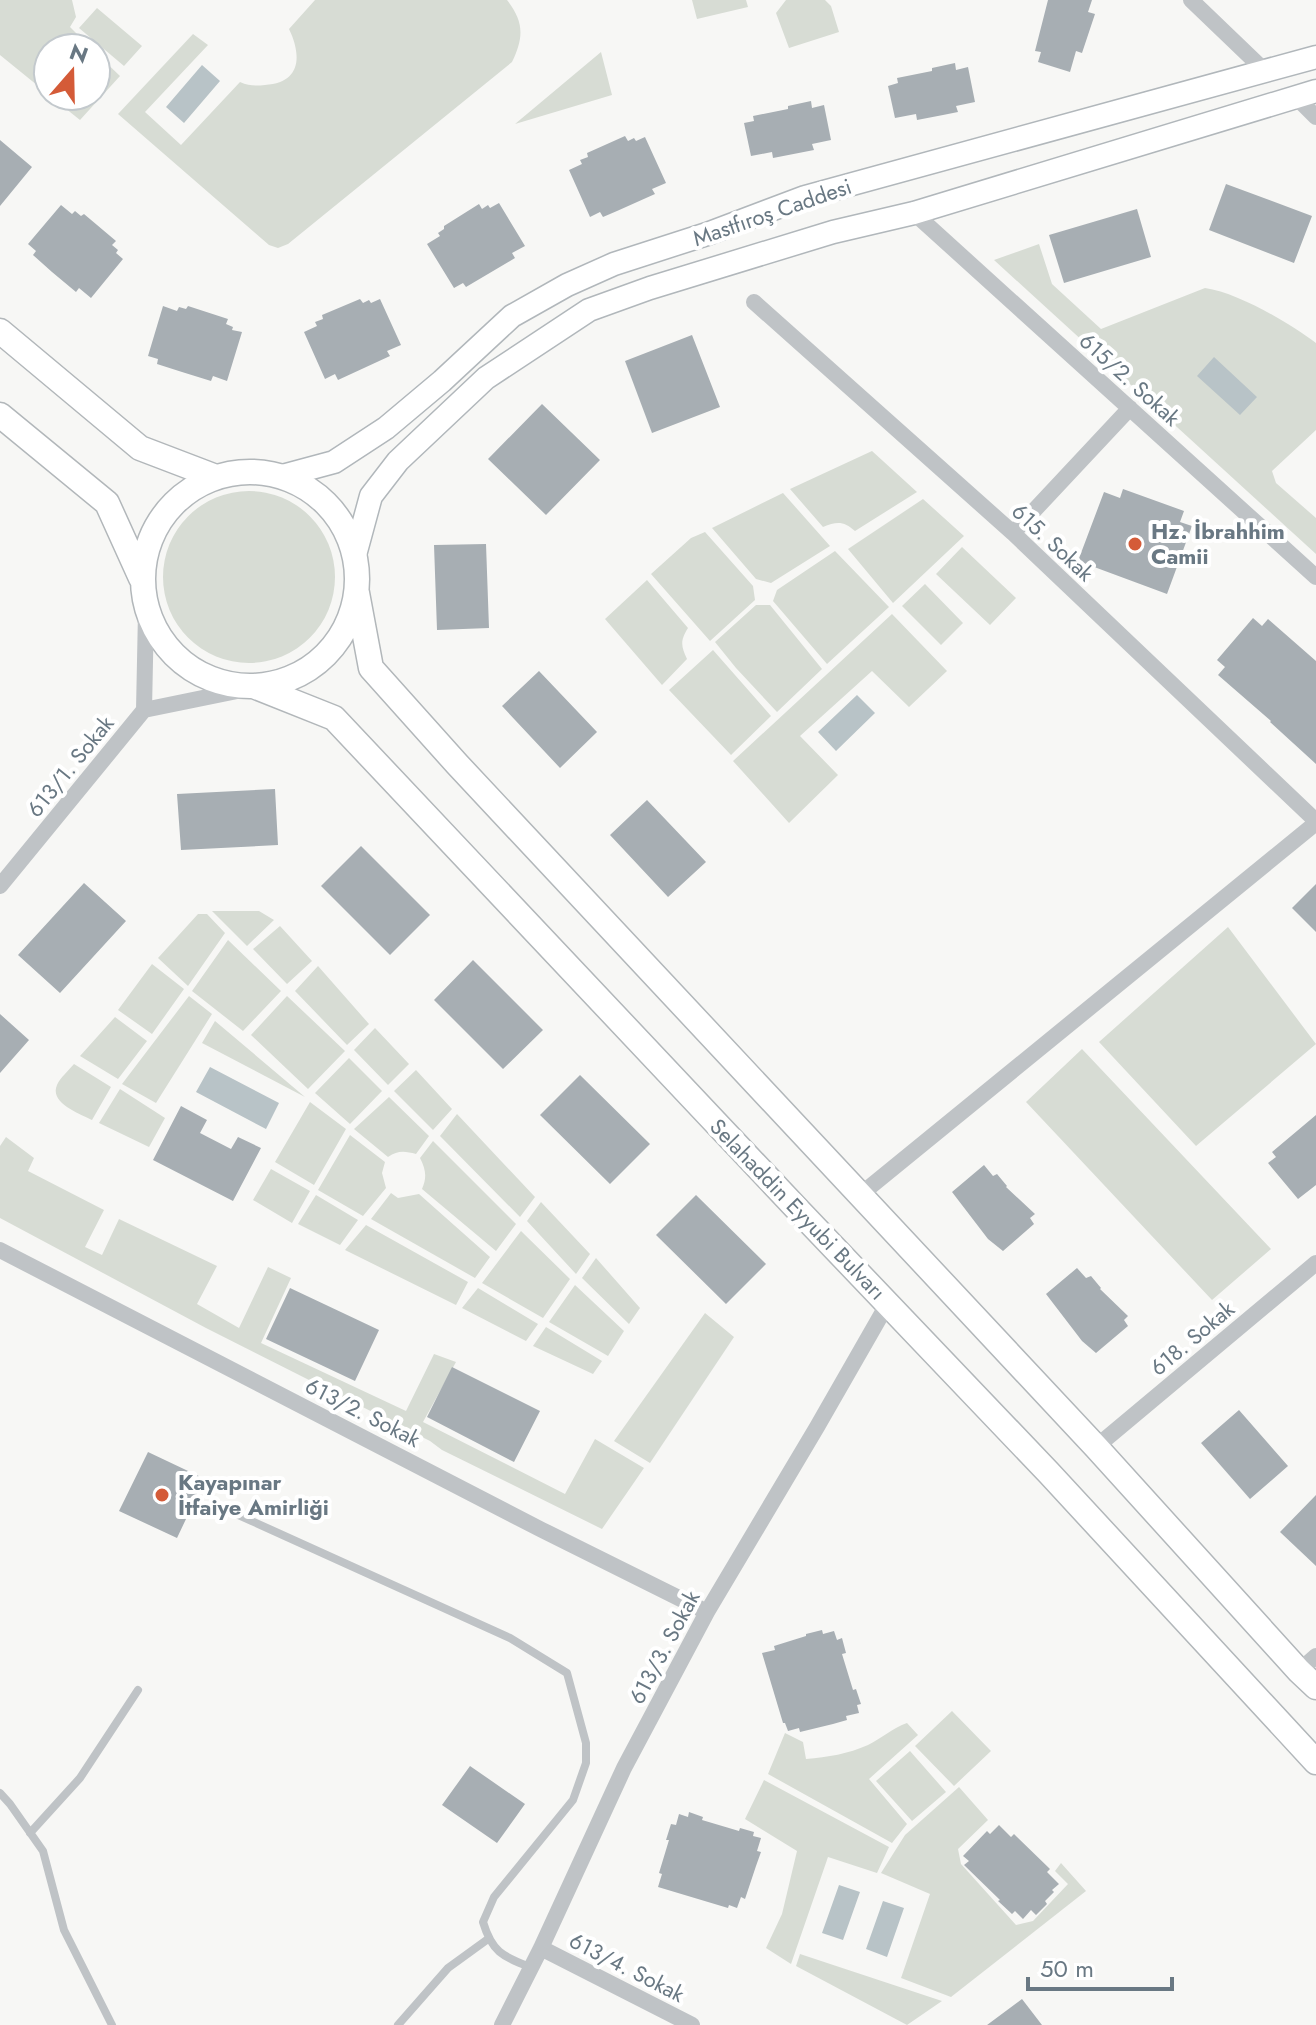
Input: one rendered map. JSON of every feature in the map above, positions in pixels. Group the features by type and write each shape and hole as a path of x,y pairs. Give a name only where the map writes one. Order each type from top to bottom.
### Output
{"main road":[{"name":"Mastfıroş Caddesi","path":"282,476 334,462 386,428 512,316 567,285 614,264 707,234 805,197 1316,57"},
{"name":"Mastfıroş Caddesi","path":"355,555 371,496 398,461 486,378 589,310 833,232 914,213 1306,94"},
{"path":"0,331 140,448 216,477"},
{"path":"0,415 107,503 141,579 146,612 162,642 185,666 219,683 256,687 292,679 324,658 346,628 357,593"},
{"path":"141,579 147,546 162,516 186,492 216,477 249,471 282,476 315,494 341,521 355,555 357,593 371,668 860,1195 1310,1671"},
{"name":"Selahaddin Eyyubi Bulvarı","path":"256,687 334,718 1038,1462 1316,1762"}],"street":[{"path":"1191,0 1265,71"},
{"path":"1306,94 1316,117"},
{"name":"615/2. Sokak","path":"914,213 1316,577"},
{"name":"615. Sokak","path":"754,302 1013,533 1316,822"},
{"path":"1013,533 1130,408"},
{"path":"146,612 144,710 256,687"},
{"name":"613/1. Sokak","path":"0,886 144,710"},
{"path":"860,1195 1316,822"},
{"name":"613/2. Sokak","path":"0,1250 707,1612"},
{"name":"618. Sokak","path":"1096,1447 1316,1263"},
{"name":"613/3. Sokak","path":"502,2025 624,1768 707,1612 888,1303"},
{"name":"613/4. Sokak","path":"541,1948 692,2025"}],"lane":[{"path":"234,1513 510,1638 567,1673 586,1743 586,1763 573,1800 494,1897 483,1922 488,1939 504,1957 531,1968"},
{"path":"30,1833 80,1778 138,1690"},
{"path":"0,1793 43,1851 64,1930 112,2025"},
{"path":"398,2025 448,1968 488,1939"}],"shaded area":[{"path":"0,0 72,0 76,17 70,27 75,32 32,32 32,81 0,55"},
{"path":"315,0 507,0 517,15 519,45 512,62 288,244 278,248 269,245 118,114 193,34 208,45 145,112 181,145 240,82 255,86 277,83 292,74 297,58 289,29"},
{"path":"692,0 746,0 748,7 697,19"},
{"path":"786,0 825,0 831,6 839,32 789,48 776,13"},
{"path":"97,8 142,46 124,66 112,56 112,32 84,32 79,28"},
{"path":"601,52 612,95 515,124"},
{"path":"202,65 220,81 184,123 166,107"},
{"path":"112,68 120,76 112,85"},
{"path":"70,112 87,112 80,120"},
{"path":"1039,244 1052,284 1101,329 1205,288 1248,302 1316,343 1316,430 1272,471 1276,483 1316,518 1316,554 994,260"},
{"path":"1214,357 1257,397 1240,415 1197,376"},
{"path":"872,451 917,492 855,531 840,523 823,527 790,489"},
{"path":"249,491 282,497 310,516 329,544 335,577 329,610 310,638 282,657 249,663 216,657 188,638 169,610 163,577 169,544 188,516 216,497"},
{"path":"783,493 830,546 771,583 756,579 712,528"},
{"path":"923,499 964,536 893,603 848,549"},
{"path":"705,532 753,586 755,600 710,641 651,574 691,538"},
{"path":"962,547 1016,598 990,625 936,574"},
{"path":"835,551 889,607 827,664 773,601 777,590"},
{"path":"647,580 688,628 682,644 687,659 662,685 605,619"},
{"path":"925,584 963,623 941,645 902,606"},
{"path":"756,605 770,605 822,669 777,712 715,642"},
{"path":"892,614 947,671 909,707 872,671 800,736 838,775 789,823 733,761"},
{"path":"713,650 771,716 731,755 669,690"},
{"path":"857,695 875,713 836,751 818,732"},
{"path":"212,911 259,911 274,920 247,946"},
{"path":"198,914 207,914 225,933 188,986 158,958"},
{"path":"280,926 312,961 287,984 253,949"},
{"path":"1228,927 1316,1044 1196,1146 1099,1042"},
{"path":"228,940 281,991 243,1031 192,991"},
{"path":"152,964 184,989 152,1034 118,1010"},
{"path":"318,966 369,1024 347,1045 295,991"},
{"path":"189,996 212,1014 156,1103 122,1084"},
{"path":"287,996 345,1051 308,1089 251,1035"},
{"path":"115,1017 147,1041 118,1079 80,1056"},
{"path":"215,1021 305,1097 202,1043"},
{"path":"375,1028 409,1064 388,1085 354,1050"},
{"path":"1082,1049 1271,1249 1212,1300 1026,1102"},
{"path":"349,1058 382,1091 350,1124 315,1093"},
{"path":"74,1064 111,1087 92,1120 67,1107 57,1097 57,1085"},
{"path":"210,1067 279,1103 266,1129 196,1092"},
{"path":"416,1070 452,1109 433,1130 394,1091"},
{"path":"120,1089 165,1118 149,1147 99,1123"},
{"path":"389,1097 429,1136 416,1154 402,1152 388,1157 354,1129"},
{"path":"310,1102 346,1129 314,1185 275,1162"},
{"path":"457,1114 535,1197 520,1217 440,1136"},
{"path":"350,1135 385,1162 382,1173 386,1188 363,1216 318,1190"},
{"path":"6,1137 34,1158 28,1171 104,1210 85,1247 102,1255 119,1219 217,1266 197,1304 239,1328 268,1267 291,1278 261,1343 406,1411 434,1354 456,1362 423,1422 565,1494 595,1439 644,1468 602,1529 206,1328 0,1218 0,1146"},
{"path":"433,1141 516,1224 496,1251 422,1189 425,1174 420,1158"},
{"path":"271,1169 310,1191 292,1223 253,1200"},
{"path":"391,1193 398,1198 419,1194 490,1257 475,1278 371,1219"},
{"path":"316,1195 358,1220 340,1245 298,1224"},
{"path":"541,1202 590,1254 576,1274 527,1221"},
{"path":"366,1225 468,1282 456,1305 345,1250"},
{"path":"521,1231 570,1279 543,1318 482,1283"},
{"path":"596,1258 640,1308 629,1324 582,1278"},
{"path":"575,1285 624,1331 608,1356 549,1322"},
{"path":"478,1288 538,1324 526,1341 462,1308"},
{"path":"705,1313 734,1337 650,1463 614,1441"},
{"path":"546,1327 602,1361 593,1374 533,1346"},
{"path":"952,1711 991,1751 954,1786 915,1746"},
{"path":"907,1723 918,1735 869,1779 907,1824 892,1843 768,1774 785,1733 803,1742 806,1759 838,1755 860,1748"},
{"path":"910,1751 946,1792 912,1821 876,1781"},
{"path":"764,1780 889,1847 877,1873 828,1857 791,1964 766,1948 782,1914 797,1851 745,1819"},
{"path":"959,1787 988,1820 958,1849 961,1864 1016,1925 1033,1921 1068,1884 1055,1871 1061,1863 1086,1891 951,1997 901,1978 930,1894 881,1873 905,1835"},
{"path":"839,1885 860,1892 843,1940 822,1933"},
{"path":"883,1901 904,1908 887,1957 866,1949"},
{"path":"800,1954 942,2001 907,2025 796,1966"}],"building":[{"path":"1048,0 1092,0 1088,12 1095,14 1082,53 1076,51 1070,72 1038,62 1041,52 1035,51"},
{"path":"955,63 956,70 968,67 975,102 956,106 958,112 943,115 917,120 916,114 895,118 888,86 898,83 897,78"},
{"path":"811,101 812,108 824,105 831,140 812,144 814,150 773,158 772,152 751,156 744,123 754,121 753,116"},
{"path":"625,136 628,141 645,137 666,183 652,189 655,194 617,211 603,217 600,212 590,217 569,170 582,164 580,160 588,157 587,153"},
{"path":"0,140 32,167 0,206"},
{"path":"1226,184 1312,216 1294,263 1209,230"},
{"path":"499,203 525,246 512,253 515,258 466,287 463,283 454,288 427,244 440,236 438,233 444,226 479,204 482,209"},
{"path":"61,205 72,214 75,211 81,216 84,214 116,241 112,245 123,259 91,298 79,288 76,292 52,272 33,255 36,251 28,244"},
{"path":"1137,209 1151,257 1064,283 1049,235"},
{"path":"360,299 363,303 369,300 371,303 380,299 401,345 387,351 390,356 338,380 335,374 325,379 304,332 317,326 315,322 323,319 322,315"},
{"path":"163,306 177,311 179,307 186,309 188,306 228,319 226,324 233,327 232,330 242,332 227,381 213,376 211,381 182,372 157,364 158,359 148,356"},
{"path":"692,335 720,407 652,433 625,361"},
{"path":"542,404 600,460 546,515 488,459"},
{"name":"Hz. İbrahhim Camii","path":"1123,489 1184,511 1180,522 1192,526 1167,594 1078,561 1104,492 1120,498"},
{"path":"486,544 489,628 437,630 434,545"},
{"path":"1253,618 1262,626 1268,619 1316,661 1316,764 1218,675 1225,667 1217,660"},
{"path":"539,671 597,732 560,768 502,706"},
{"path":"275,789 278,845 181,850 177,794"},
{"path":"647,800 706,862 668,897 610,835"},
{"path":"361,846 430,915 390,955 321,886"},
{"path":"84,883 126,921 60,993 18,955"},
{"path":"1316,884 1316,932 1292,908"},
{"path":"473,960 543,1030 503,1069 434,1000"},
{"path":"0,1014 29,1040 0,1073"},
{"path":"580,1075 650,1144 610,1184 540,1115"},
{"path":"181,1106 207,1120 200,1133 231,1149 238,1137 261,1148 233,1201 153,1160"},
{"path":"1316,1115 1316,1185 1298,1199 1268,1163 1276,1157 1272,1152"},
{"path":"984,1165 993,1176 997,1174 1006,1187 1035,1214 1030,1218 1034,1224 1003,1251 988,1239 952,1192"},
{"path":"696,1195 766,1264 726,1304 656,1235"},
{"path":"1077,1268 1086,1278 1091,1276 1128,1316 1124,1320 1128,1326 1096,1353 1082,1341 1046,1294"},
{"path":"290,1288 379,1330 355,1381 266,1339"},
{"path":"452,1367 540,1411 514,1462 427,1417"},
{"path":"1239,1410 1288,1466 1250,1499 1201,1443"},
{"name":"Kayapınar İtfaiye Amirliği","path":"148,1452 205,1479 177,1538 119,1511"},
{"path":"1316,1495 1316,1566 1280,1532"},
{"path":"822,1630 823,1634 834,1631 837,1640 842,1638 846,1653 842,1654 853,1690 856,1689 861,1704 857,1705 859,1713 833,1724 800,1732 799,1728 788,1731 762,1653"},
{"path":"470,1766 525,1804 497,1843 442,1805"},
{"path":"689,1812 703,1817 702,1820 754,1832 753,1836 761,1838 757,1851 761,1852 745,1899 741,1897 737,1908 658,1887 671,1824 676,1825 679,1814 688,1817"},
{"path":"999,1825 1011,1837 1014,1834 1050,1869 1047,1872 1059,1884 1036,1915 1031,1910 1023,1919 1015,1911 1012,1914 964,1865 969,1861 963,1856 987,1831 990,1834"},
{"path":"1022,1999 1042,2025 987,2025"}],"place":[{"name":"Hz. İbrahhim Camii","path":"1135,544"},
{"name":"Kayapınar İtfaiye Amirliği","path":"162,1495"}]}
